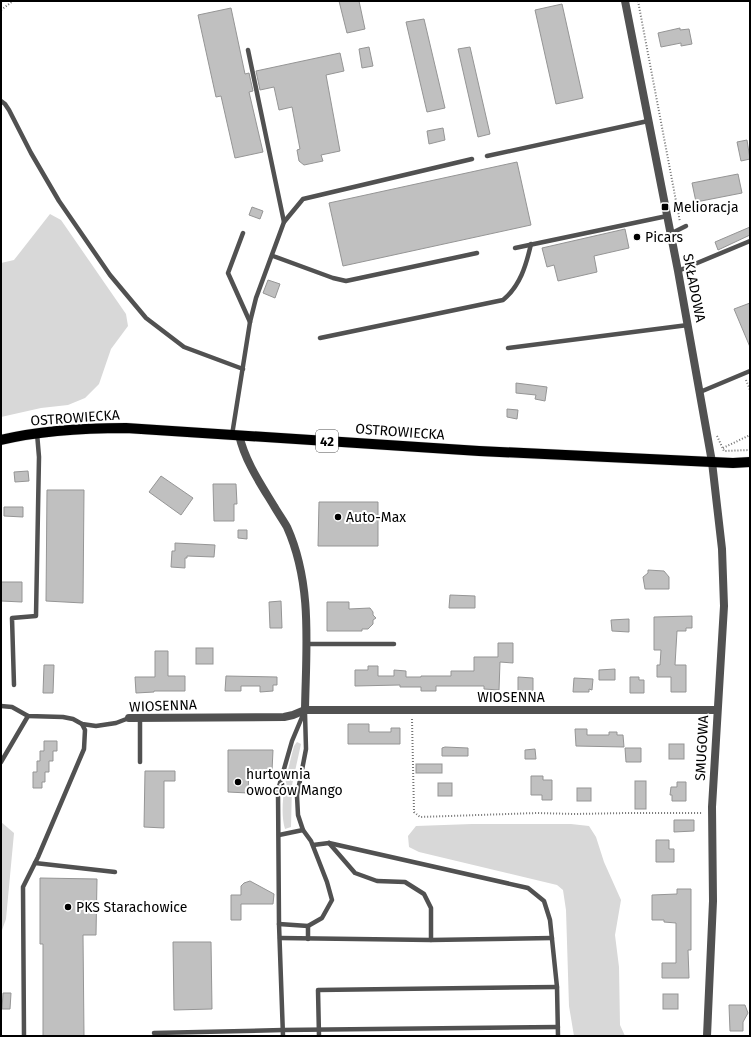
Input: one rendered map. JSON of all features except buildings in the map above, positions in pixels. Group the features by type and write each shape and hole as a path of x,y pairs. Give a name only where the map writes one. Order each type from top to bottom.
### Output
{"main road":[{"name":"OSTROWIECKA","path":"1,440 37,433 87,428 126,428 479,451 712,462 750,462"}],"street":[{"name":"SKŁADOWA","path":"625,1 678,271 712,462"},
{"path":"235,435 250,466 286,526 296,553 303,581 306,607 305,710"},
{"name":"SMUGOWA","path":"707,1036 713,901 712,813 724,606 722,549 712,462"},
{"name":"WIOSENNA","path":"129,718 284,717 305,710 717,710"}],"lane":[{"path":"248,50 284,222"},
{"path":"1,101 6,104 31,153 59,201 110,275 146,318 184,347 243,370"},
{"path":"487,156 648,121"},
{"path":"235,435 250,322 256,298 284,222 303,199 472,159"},
{"path":"515,248 667,216"},
{"path":"670,234 686,226"},
{"path":"243,233 228,273 250,322"},
{"path":"678,271 750,241"},
{"path":"320,338 503,300 514,290 525,268 531,244"},
{"path":"272,256 333,278 346,281 477,254"},
{"path":"508,348 688,325"},
{"path":"700,392 750,371"},
{"path":"14,685 12,618 36,616 39,457 37,433"},
{"path":"306,644 394,644"},
{"name":"WIOSENNA","path":"1,706 12,707 28,716 63,717 73,719 82,724 96,726 111,724 129,718"},
{"path":"279,924 308,926 322,918 332,900 313,845 303,830 298,815 297,796 306,749 305,710"},
{"path":"283,1036 279,924 278,790 292,741 305,710"},
{"path":"1,762 28,716"},
{"path":"140,718 140,762"},
{"path":"24,1036 23,887 35,863 84,749 85,730 82,724"},
{"path":"279,835 303,830"},
{"path":"313,845 328,843 528,888 544,901 550,920 557,987 558,1036"},
{"path":"328,843 355,873 377,880 405,882 424,894 431,908 431,940"},
{"path":"35,863 115,872"},
{"path":"308,926 308,938"},
{"path":"280,938 431,940 552,938"},
{"path":"319,1036 318,990 557,987"},
{"path":"154,1033 558,1027"}],"path":[{"path":"1,10 13,1"},
{"path":"638,1 681,229"},
{"path":"744,374 750,390"},
{"path":"715,432 724,451 750,450"},
{"path":"723,448 750,434"},
{"path":"411,710 414,812 420,817 537,813 712,813"}],"shaded area":[{"path":"50,214 61,220 126,314 128,326 111,349 99,384 85,398 68,405 41,408 1,417 1,263 14,260"},
{"path":"297,742 301,744 292,785 291,827 285,829 283,820 283,799 289,765 294,746"},
{"path":"1,822 14,833 6,919 1,933"},
{"path":"472,824 571,824 589,826 596,837 604,862 621,900 615,935 619,967 620,1025 625,1036 574,1036 569,1006 566,910 563,890 557,885 419,852 409,847 408,836 416,826"}],"place":[{"name":"Melioracja","path":"665,207"},
{"name":"Picars","path":"637,237"},
{"name":"Auto-Max","path":"338,517"},
{"name":"hurtownia owoców Mango","path":"238,782"},
{"name":"PKS Starachowice","path":"68,907"}]}
